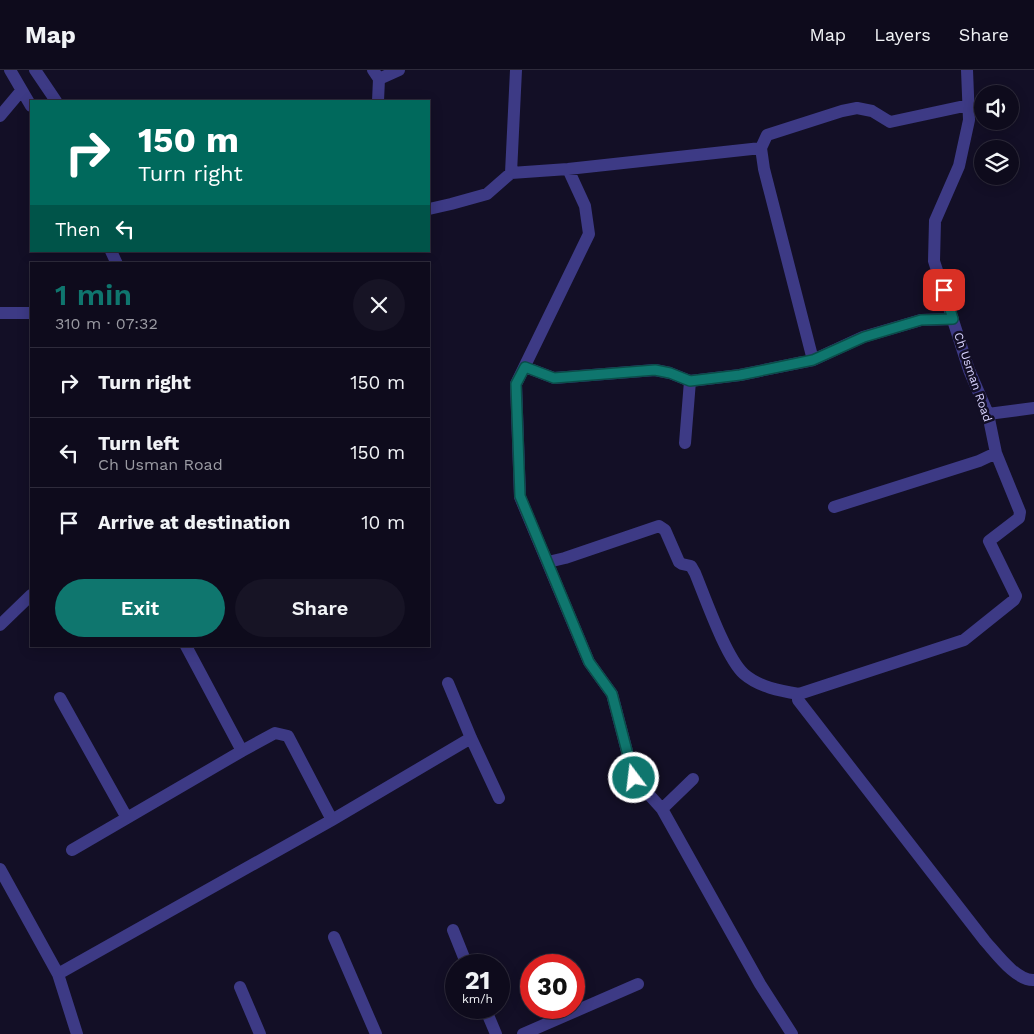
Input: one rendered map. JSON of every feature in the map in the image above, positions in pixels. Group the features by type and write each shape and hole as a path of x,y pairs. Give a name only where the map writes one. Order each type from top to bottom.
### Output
{"street":[{"path":"10,70 30,104"},
{"path":"35,70 55,100"},
{"path":"378,100 376,74 399,70"},
{"path":"511,173 516,70"},
{"name":"Ch Usman Road","path":"798,694 964,640 1014,600 1016,596 989,541 1019,518 1020,512 996,453 988,414 969,370 934,261 936,221 959,166 969,120 967,70"},
{"path":"0,116 21,91"},
{"path":"813,360 764,169 761,148 767,135 842,111 858,108 872,111 890,122 969,105"},
{"path":"430,209 486,194 511,173 568,169 761,148"},
{"path":"568,169 585,206 588,234 516,384 520,496 589,662 612,694 634,778 662,809 760,984 792,1034"},
{"path":"0,313 30,313"},
{"path":"525,367 554,378 655,370 670,373 690,381 740,375 813,360 864,337 921,320 953,319"},
{"path":"685,443 690,381"},
{"path":"988,414 1034,408"},
{"path":"834,508 979,461 996,453"},
{"path":"548,562 659,526 665,530 680,562 691,566 695,573 737,667 745,675 771,688 798,694 798,700 985,941 1018,975 1034,980"},
{"path":"0,625 30,596"},
{"path":"187,647 242,751"},
{"path":"448,683 471,738 500,798"},
{"path":"60,698 127,818"},
{"path":"72,850 242,751 275,734 288,736 332,820"},
{"path":"58,974 332,820 471,738"},
{"path":"662,809 694,779"},
{"path":"0,869 58,974 77,1034"},
{"path":"453,930 463,954"},
{"path":"334,937 376,1034"},
{"path":"523,1034 638,984"},
{"path":"240,987 260,1034"},
{"path":"490,1019 496,1034"}],"route":[{"path":"634,778 612,694 589,662 520,496 516,384 525,367 554,378 655,370 670,373 690,381 740,375 813,360 864,337 921,320 953,319 944,290"}]}
